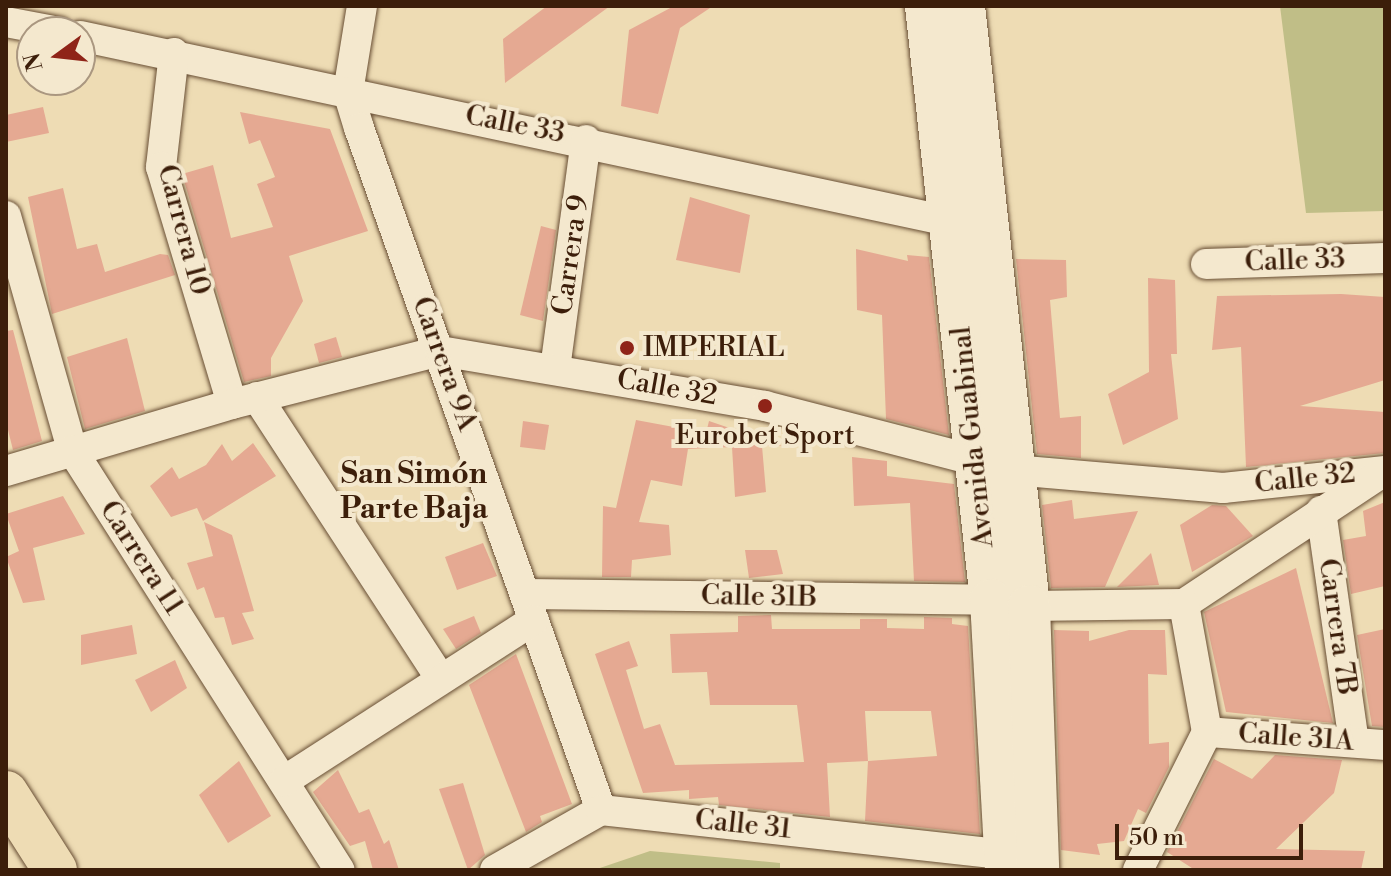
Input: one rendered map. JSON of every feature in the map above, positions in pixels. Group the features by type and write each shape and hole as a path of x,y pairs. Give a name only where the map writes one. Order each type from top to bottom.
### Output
{"main road":[{"name":"Avenida Guabinal","path":"926,6 948,221 995,465"},
{"name":"Avenida Guabinal","path":"964,6 995,465 1010,603 1017,865"},
{"path":"6,793 55,870"}],"street":[{"name":"Carrera 9A","path":"362,6 348,92 601,810"},
{"name":"Calle 33","path":"96,39 586,140 948,221"},
{"name":"Carrera 10","path":"174,53 161,167 244,400 440,678"},
{"name":"Carrera 9","path":"555,369 586,140"},
{"name":"Carrera 11","path":"6,216 72,450 340,870"},
{"name":"Calle 33","path":"1206,264 1385,258"},
{"name":"Calle 32","path":"6,471 244,400 440,351 765,406 995,465 1223,488 1385,471"},
{"path":"1138,870 1207,732 1184,604 1385,471"},
{"name":"Carrera 7B","path":"1321,511 1354,742"},
{"name":"Calle 31B","path":"530,607 1184,604"},
{"path":"284,781 440,678 530,607"},
{"name":"Calle 31A","path":"1207,732 1385,745"},
{"path":"495,870 601,810"},
{"name":"Calle 31","path":"601,810 1017,865"}],"shaded area":[{"path":"1280,6 1385,6 1385,211 1306,213"},
{"path":"650,851 780,863 780,870 594,870"}],"building":[{"path":"547,6 610,6 505,83 503,39"},
{"path":"674,6 713,6 680,28 658,114 621,106 629,30"},
{"path":"43,107 49,133 6,142 6,115"},
{"path":"240,112 330,129 368,231 289,256 303,301 271,358 271,376 244,382 182,174 213,165 231,238 273,227 257,184 275,177 260,140 249,144"},
{"path":"63,188 77,249 97,244 105,272 160,254 168,255 175,275 52,314 28,197"},
{"path":"690,197 750,215 740,273 676,260"},
{"path":"541,226 556,230 543,321 520,315"},
{"path":"856,249 908,261 907,255 929,257 949,435 886,419 882,315 857,310"},
{"path":"1016,259 1066,260 1067,297 1050,300 1060,418 1081,416 1081,458 1037,454"},
{"path":"1148,278 1175,280 1177,354 1171,354 1178,419 1123,445 1108,394 1149,372"},
{"path":"1341,294 1385,297 1385,380 1300,406 1385,412 1385,453 1246,467 1241,347 1212,350 1217,296"},
{"path":"13,330 42,441 13,450 6,422 6,331"},
{"path":"336,337 342,357 319,363 314,344"},
{"path":"127,338 145,411 85,429 67,357"},
{"path":"636,420 706,433 709,421 782,446 762,446 766,492 735,497 732,447 688,449 682,486 651,480 639,522 669,525 671,555 632,560 631,577 602,577 603,506 616,508"},
{"path":"523,421 549,425 545,450 520,447"},
{"path":"253,443 276,476 203,521 197,508 171,517 150,486 172,467 179,479 206,465 222,444 232,461"},
{"path":"852,457 887,461 887,476 954,484 965,582 914,581 910,503 854,506"},
{"path":"63,496 85,534 33,548 45,600 23,603 6,557 19,551 6,514"},
{"path":"1072,500 1074,519 1138,511 1105,587 1051,588 1042,505"},
{"path":"1385,502 1385,586 1351,594 1343,540 1366,536 1363,511"},
{"path":"1212,505 1226,506 1253,536 1192,572 1180,525"},
{"path":"204,522 232,535 254,611 242,613 254,639 232,645 224,617 215,618 204,587 197,590 187,563 213,556"},
{"path":"483,543 497,576 457,590 445,557"},
{"path":"745,550 777,550 783,574 749,578"},
{"path":"1151,553 1159,585 1117,587"},
{"path":"1296,568 1333,723 1226,712 1204,612"},
{"path":"771,615 772,629 860,629 860,619 887,619 887,628 924,629 924,617 952,618 952,624 968,626 980,834 865,821 868,761 827,763 830,817 719,805 718,797 689,799 689,790 643,793 595,654 629,641 638,666 626,670 644,729 660,724 675,765 804,762 797,705 710,705 707,672 672,673 670,634 738,632 738,616","holes":["865,711 931,711 937,756 868,761"]},
{"path":"474,616 481,633 456,649 443,629"},
{"path":"132,625 137,654 81,665 81,635"},
{"path":"1385,629 1385,727 1372,726 1357,635"},
{"path":"1054,630 1089,631 1089,641 1129,630 1165,630 1167,675 1148,674 1149,744 1169,742 1169,767 1146,813 1138,809 1124,841 1097,844 1100,855 1061,850"},
{"path":"516,654 572,804 540,816 542,822 526,832 469,685"},
{"path":"175,660 187,688 151,712 135,680"},
{"path":"1275,755 1342,760 1334,793 1276,849 1365,851 1361,870 1195,870 1167,852 1214,759 1252,779"},
{"path":"239,761 271,816 228,843 199,795"},
{"path":"338,770 359,813 369,809 384,844 389,840 399,870 373,870 365,841 350,846 313,792"},
{"path":"463,783 485,855 468,870 439,789"}],"place":[{"name":"IMPERIAL","path":"627,348"},
{"name":"Eurobet Sport","path":"765,406"}],"district":[{"name":"San Simón Parte Baja","path":"414,491"}]}
